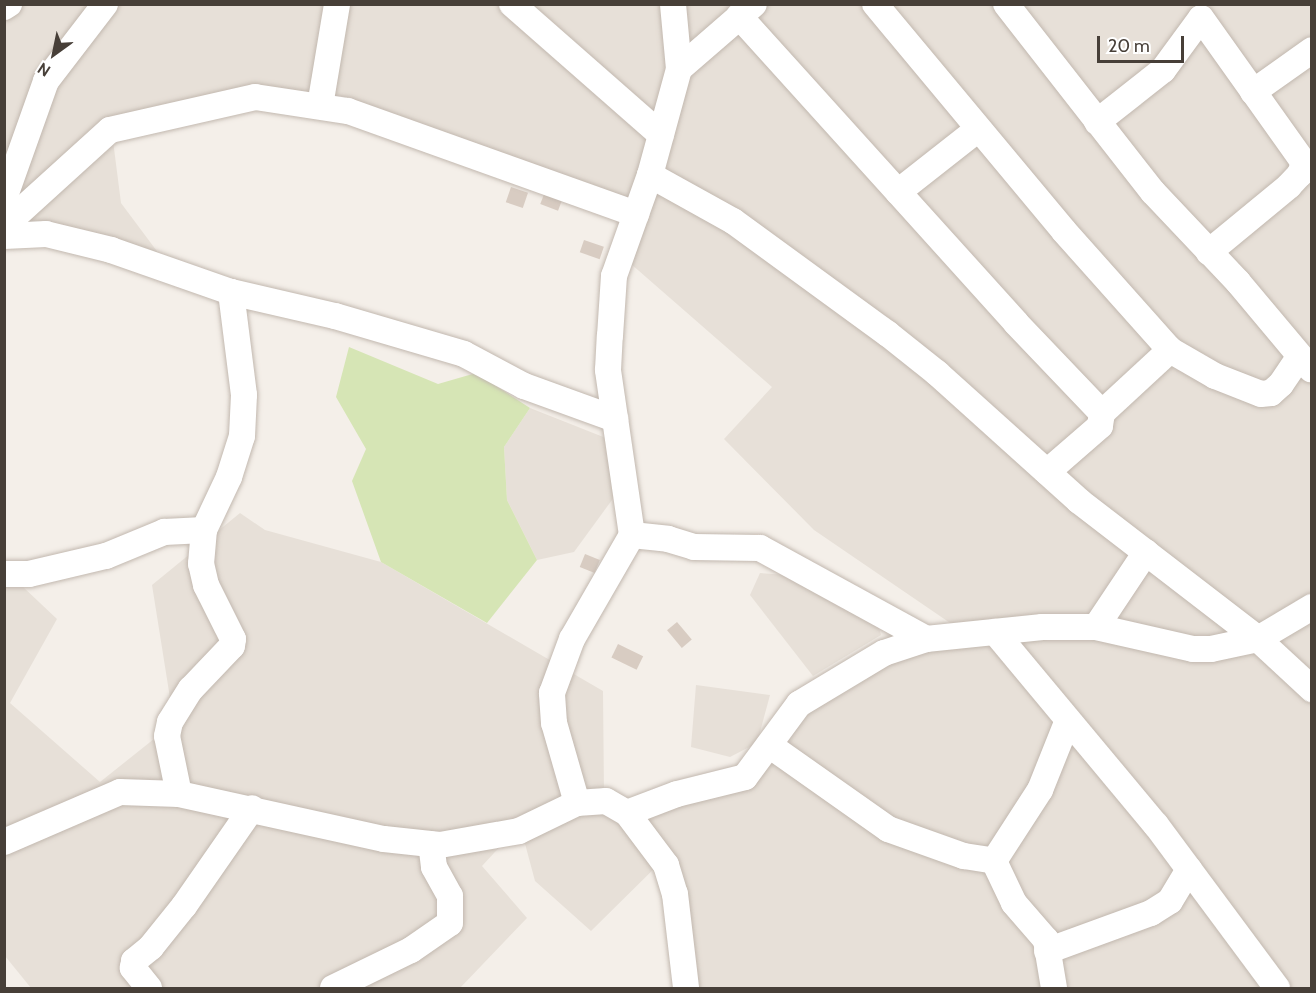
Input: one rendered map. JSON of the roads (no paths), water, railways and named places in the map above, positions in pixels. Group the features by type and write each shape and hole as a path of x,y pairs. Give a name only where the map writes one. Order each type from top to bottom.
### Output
{"street":[{"path":"4,7 9,4"},
{"path":"4,199 46,81 105,4"},
{"path":"320,105 337,4"},
{"path":"512,4 661,135"},
{"path":"577,803 554,723 552,693 572,639 632,535 608,370 614,276 650,175 679,69 673,4"},
{"path":"875,4 978,129 1170,350 1215,376 1261,394 1271,393 1305,363 1209,252 1153,192 1006,4"},
{"path":"1097,122 1163,70 1204,9 1254,92 1304,163 1289,186 1209,252"},
{"path":"679,69 747,10 898,192 1102,413"},
{"path":"1254,92 1311,50"},
{"path":"4,226 114,128 255,97 348,111 636,214"},
{"path":"898,192 978,129"},
{"path":"650,175 733,220 937,373 1047,472 1258,639 1311,689"},
{"path":"4,236 46,234 111,250 231,292 335,316 464,354 524,386 615,419"},
{"path":"179,794 167,736 170,723 191,689 232,646 233,639 206,585 201,564 204,530 229,477 242,436 244,395 231,292"},
{"path":"1047,472 1100,426 1102,413 1170,350"},
{"path":"4,574 29,574 106,556 164,532 204,530"},
{"path":"632,535 669,539 694,547 760,548 926,639"},
{"path":"1096,627 1146,552"},
{"path":"627,813 677,794 745,777 799,704 884,653 926,639 1042,627 1096,627 1193,649 1258,639 1311,607"},
{"path":"996,632 1189,868 1276,988"},
{"path":"994,861 1040,790 1068,720"},
{"path":"769,745 888,830 964,856 994,861"},
{"path":"4,842 120,792 179,794 252,808 384,839 431,844 468,843 519,831 577,803 606,801 627,813 666,866 672,881 686,988"},
{"path":"149,988 133,968 134,961 151,947 184,906 252,808"},
{"path":"333,988 411,950 450,922 450,896 434,867 431,844"},
{"path":"994,861 1014,903 1046,940 1054,988"},
{"path":"1047,951 1151,913 1170,901 1189,868"}]}
